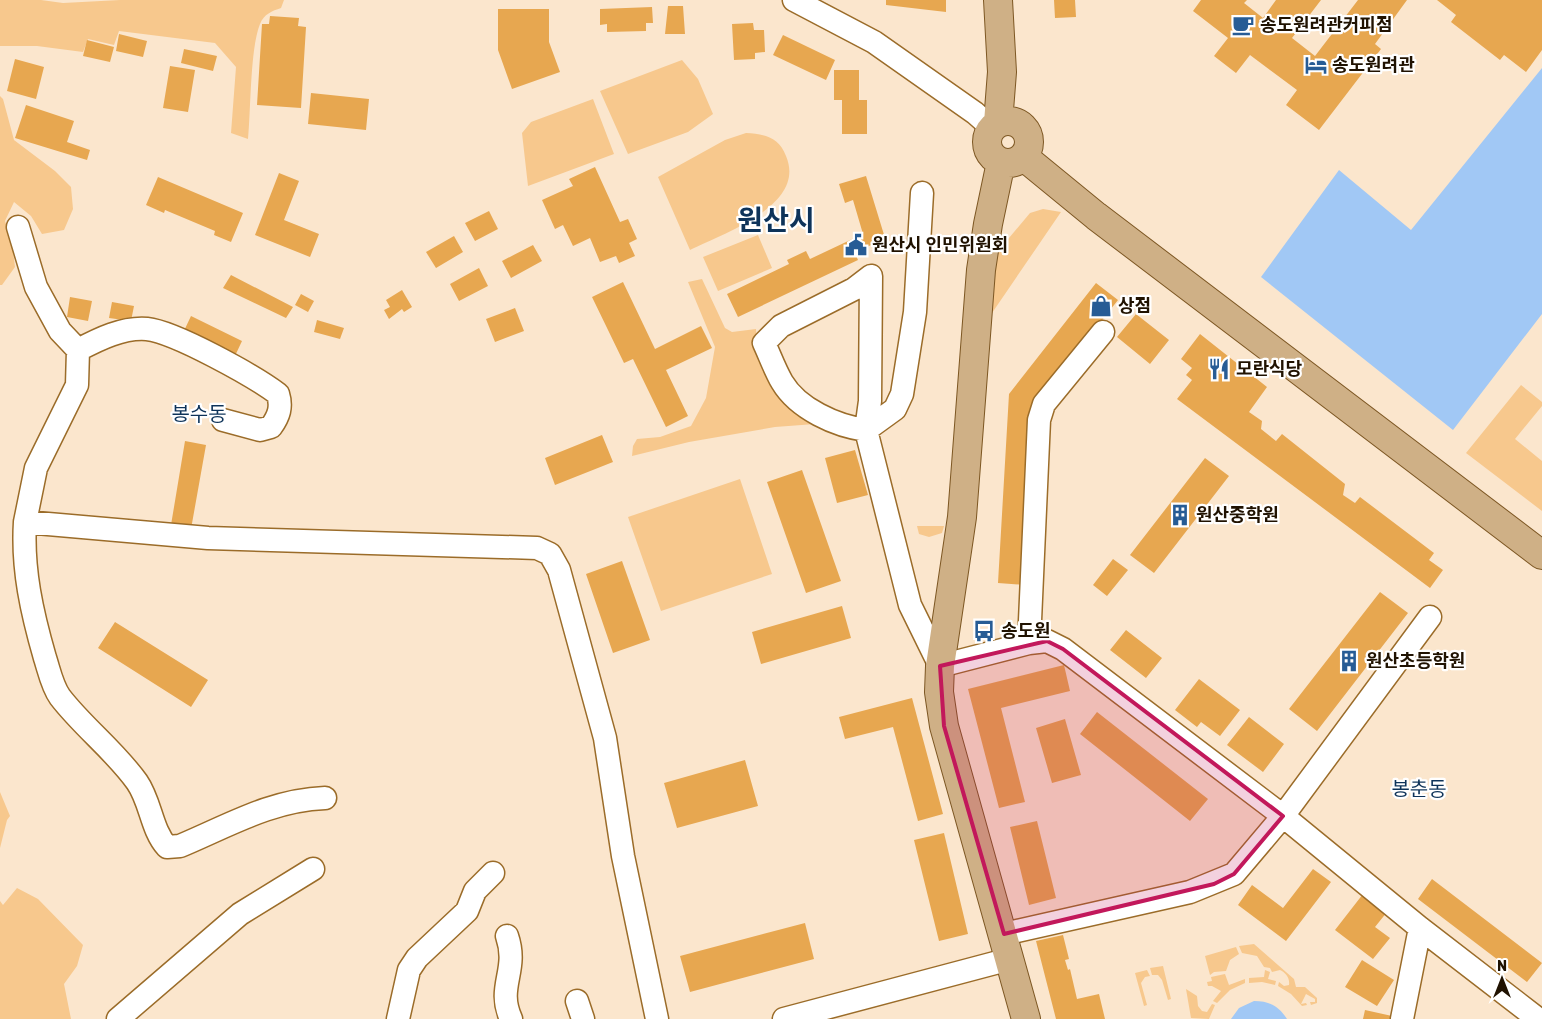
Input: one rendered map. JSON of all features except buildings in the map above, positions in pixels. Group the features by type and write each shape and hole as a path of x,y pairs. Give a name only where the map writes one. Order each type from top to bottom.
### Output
{"main road":[{"path":"995,126 1002,72 998,0"},
{"path":"1026,1019 944,726 939,692 940,666 962,517 981,270 988,224 1012,159 1030,144 1027,131 1017,122 1004,121 995,126 988,135 990,154 1012,159 1104,222 1542,555"}],"street":[{"path":"794,0 874,42 995,126"},
{"path":"922,193 915,312 902,394 895,409 866,430 847,427 795,399 782,382 764,343 781,326 854,289 871,276 870,401 866,430 910,605 940,666 1029,643 1047,641 1063,649 1283,816 1420,928 1538,1019"},
{"path":"18,227 36,287 60,331 78,350 77,385 36,468 25,522 24,546 27,585 38,634 59,696 138,783 152,815 159,838 167,847 180,846 254,812 304,799 325,798"},
{"path":"78,350 100,338 147,329 172,337 260,380 278,394 281,405 278,418 271,427 260,430 223,420"},
{"path":"1029,643 1039,420 1044,404 1103,332"},
{"path":"25,522 208,538 537,548 550,554 559,570 606,738 623,856 657,1019"},
{"path":"784,1019 1007,947 1190,892 1214,884 1234,874 1283,816 1430,617"},
{"path":"118,1019 240,914 313,870"},
{"path":"398,1019 409,970 417,958 467,911 475,890 493,873"},
{"path":"1402,1019 1420,928"},
{"path":"507,936 512,951 512,967 504,996 511,1019"}],"highlighted area":[{"path":"1047,641 1063,649 1283,816 1234,874 1214,884 1004,934 944,726 940,666"}],"shaded area":[{"path":"0,0 41,0 63,3 120,0 284,0 281,8 266,15 260,24 257,35 254,48 248,139 231,133 236,67 215,43 119,31 114,45 88,39 83,52 37,46 0,46"},
{"path":"682,60 698,79 713,114 688,132 628,154 600,91"},
{"path":"0,96 3,99 14,140 55,171 71,187 73,209 64,230 42,234 31,216 14,202 5,221 12,243 15,267 2,285 0,285"},
{"path":"593,99 614,154 528,186 522,133 531,122"},
{"path":"746,133 759,134 770,138 783,150 789,173 785,189 774,203 759,215 741,226 690,250 658,177 725,140"},
{"path":"1043,209 1061,212 992,313 993,281 998,251 1030,213"},
{"path":"758,235 772,268 718,291 703,257"},
{"path":"702,279 725,328 732,332 756,329 757,346 815,424 775,427 689,442 632,456 633,446 637,439 660,437 691,426 706,398 715,347 688,282"},
{"path":"1521,385 1542,402 1542,406 1515,439 1542,461 1542,511 1466,453"},
{"path":"740,479 772,574 661,611 628,517"},
{"path":"917,526 944,526 942,533 929,537 919,534"},
{"path":"0,792 10,816 7,820 0,848"},
{"path":"17,888 38,899 83,945 77,966 64,984 71,1019 0,1019 0,901 3,905"},
{"path":"1254,944 1294,979 1296,987 1305,987 1317,998 1317,1003 1311,1005 1310,1002 1315,1002 1315,999 1306,994 1301,1004 1306,1003 1307,1005 1302,1006 1291,994 1278,986 1279,982 1284,986 1289,985 1288,978 1284,973 1280,970 1272,972 1270,968 1264,967 1257,956 1242,953 1239,946"},
{"path":"1236,947 1239,954 1230,960 1226,971 1214,972 1210,975 1205,956"},
{"path":"1163,966 1171,999 1168,1000 1162,980 1158,975 1152,975 1150,968"},
{"path":"1147,970 1150,976 1145,977 1141,983 1147,1005 1144,1006 1135,973"},
{"path":"1265,970 1270,972 1268,979 1276,981 1275,985 1262,982 1249,983 1249,978 1264,977"},
{"path":"1225,974 1229,985 1245,979 1245,983 1230,990 1217,1003 1213,1001 1221,991 1208,986 1207,982 1212,981 1211,977"},
{"path":"1186,989 1197,996 1198,1006 1202,1011 1207,1012 1212,1004 1215,1005 1209,1019 1191,1018"}],"water":[{"path":"1542,68 1542,314 1453,430 1261,277 1339,170 1411,230"},
{"path":"1254,1001 1273,1005 1287,1019 1231,1019 1239,1008"}],"place":[{"name":"송도원려관커피점","path":"1243,25"},
{"name":"송도원려관","path":"1316,65"},
{"name":"원산시 인민위원회","path":"856,245"},
{"name":"상점","path":"1101,306"},
{"name":"모란식당","path":"1219,369"},
{"name":"원산중학원","path":"1180,515"},
{"name":"송도원","path":"984,631"},
{"name":"원산초등학원","path":"1349,661"}],"district":[{"name":"원산시","path":"776,220"},
{"name":"봉수동","path":"199,414"},
{"name":"봉춘동","path":"1419,789"}]}
